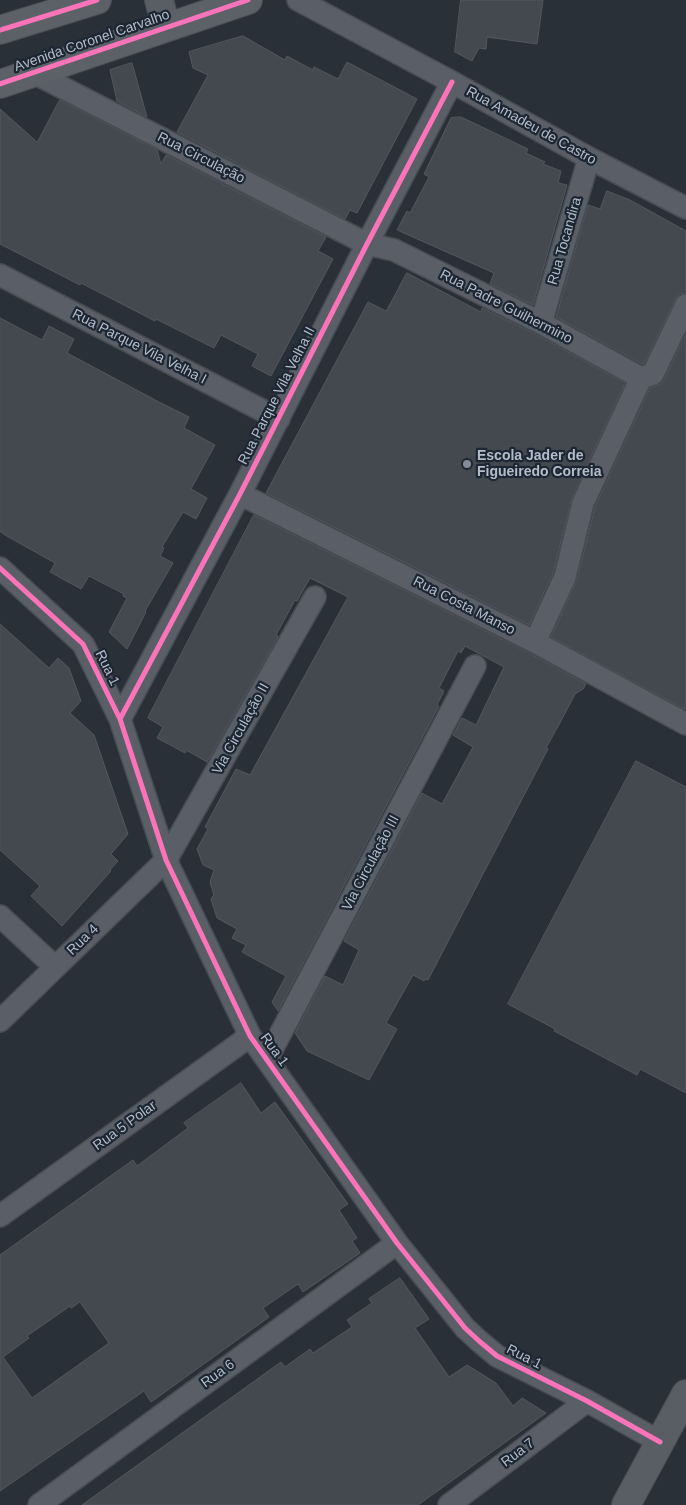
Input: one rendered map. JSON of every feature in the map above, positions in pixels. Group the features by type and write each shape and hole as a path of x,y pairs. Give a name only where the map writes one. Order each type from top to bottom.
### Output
{"main road":[{"path":"0,30 98,0"},
{"path":"158,0 163,15 171,26"},
{"name":"Avenida Coronel Carvalho","path":"0,84 248,0"},
{"path":"626,1505 686,1394"}],"street":[{"name":"Rua Amadeu de Castro","path":"298,0 589,158 686,208"},
{"name":"Rua Circulação","path":"34,73 367,244"},
{"name":"Rua Parque Vila Velha II","path":"120,720 240,494 452,82"},
{"name":"Rua Tocandira","path":"541,323 589,158"},
{"name":"Rua Padre Guilhermino","path":"367,244 394,250 541,323 641,378"},
{"name":"Rua Parque Vila Velha I","path":"0,275 279,418"},
{"path":"535,642 565,577 583,504 641,378 652,374 686,305"},
{"name":"Rua Costa Manso","path":"240,494 535,642 686,724"},
{"name":"Rua 1","path":"0,568 83,644 120,720 166,860 250,1036 397,1243 465,1328 497,1356 587,1401 660,1442"},
{"name":"Via Circulação II","path":"166,860 315,597"},
{"name":"Via Circulação III","path":"267,1059 475,666"},
{"name":"Rua 4","path":"0,1020 166,860"},
{"path":"0,916 55,967"},
{"name":"Rua 5 Polar","path":"0,1216 250,1036"},
{"name":"Rua 6","path":"38,1505 397,1243"},
{"name":"Rua 7","path":"449,1505 587,1401"}],"building":[{"path":"461,0 543,0 537,44 487,37 486,49 479,48 472,61 455,52"},
{"path":"243,36 285,60 287,56 313,70 314,67 338,79 347,62 417,99 357,213 350,210 345,219 177,132 208,75 193,68 189,52"},
{"path":"132,63 147,117 117,101 110,70"},
{"path":"60,100 157,150 161,164 166,155 326,237 318,251 333,259 271,376 252,366 258,354 221,335 214,348 156,319 155,321 81,283 80,285 0,244 0,109 37,142"},
{"path":"461,117 528,149 526,153 545,162 543,164 561,171 558,183 567,185 533,305 490,284 494,273 397,230 407,211 410,213 429,177 424,174 451,118"},
{"path":"607,191 630,200 686,231 686,293 679,294 675,300 644,364 556,317 588,205 600,209"},
{"path":"407,273 481,312 482,308 535,334 625,383 572,498 553,573 529,625 266,493 368,302 386,311"},
{"path":"0,318 42,340 49,326 74,339 67,353 189,417 184,428 215,445 191,489 207,498 196,519 183,512 162,547 164,548 160,556 173,563 145,611 127,649 109,632 127,598 123,596 124,594 89,576 81,589 50,572 55,563 0,531"},
{"path":"686,334 686,710 551,637 577,580 595,507 650,388 661,384 664,380"},
{"path":"254,515 529,653 586,684 583,689 575,694 546,748 548,749 428,980 425,979 424,981 413,975 386,1023 397,1029 369,1080 307,1051 295,1033 325,976 343,985 359,950 344,941 422,793 442,804 473,747 453,735 462,718 476,725 504,667 465,646 461,653 458,651 439,688 444,691 437,705 439,706 278,1011 272,1002 286,976 242,952 246,945 232,938 237,929 217,918 211,899 214,895 210,882 214,870 203,865 197,849 208,829 205,827 236,769 250,775 348,597 310,578 297,601 295,600 276,635 278,636 277,639 207,762 186,750 185,753 157,738 163,727 148,718"},
{"path":"0,624 49,668 58,658 69,668 81,701 70,713 94,735 128,834 111,854 118,861 111,871 62,926 31,896 40,886 0,850"},
{"path":"636,761 686,787 686,1093 640,1069 637,1075 508,1004"},
{"path":"241,1083 261,1113 275,1102 348,1204 339,1210 357,1238 352,1241 360,1253 303,1292 298,1284 263,1308 269,1317 151,1402 144,1391 0,1491 0,1255 133,1160 137,1166 188,1128 184,1123","holes":["80,1302 109,1343 32,1398 3,1357 29,1338 27,1336 70,1306 71,1308"]},
{"path":"400,1278 429,1319 415,1328 449,1377 467,1365 496,1383 513,1406 522,1398 546,1413 418,1505 82,1505 281,1362 285,1367 310,1349 313,1353 352,1327 347,1320 372,1303 369,1299"}],"cycle path":[{"path":"0,30 97,0"},
{"path":"0,84 248,0"},
{"path":"120,719 240,494 452,82"},
{"path":"0,568 83,644 120,719 166,860 250,1036 397,1243 465,1328 497,1356 587,1401 660,1442"}],"place":[{"name":"Escola Jader de Figueiredo Correia","path":"467,464"}]}
